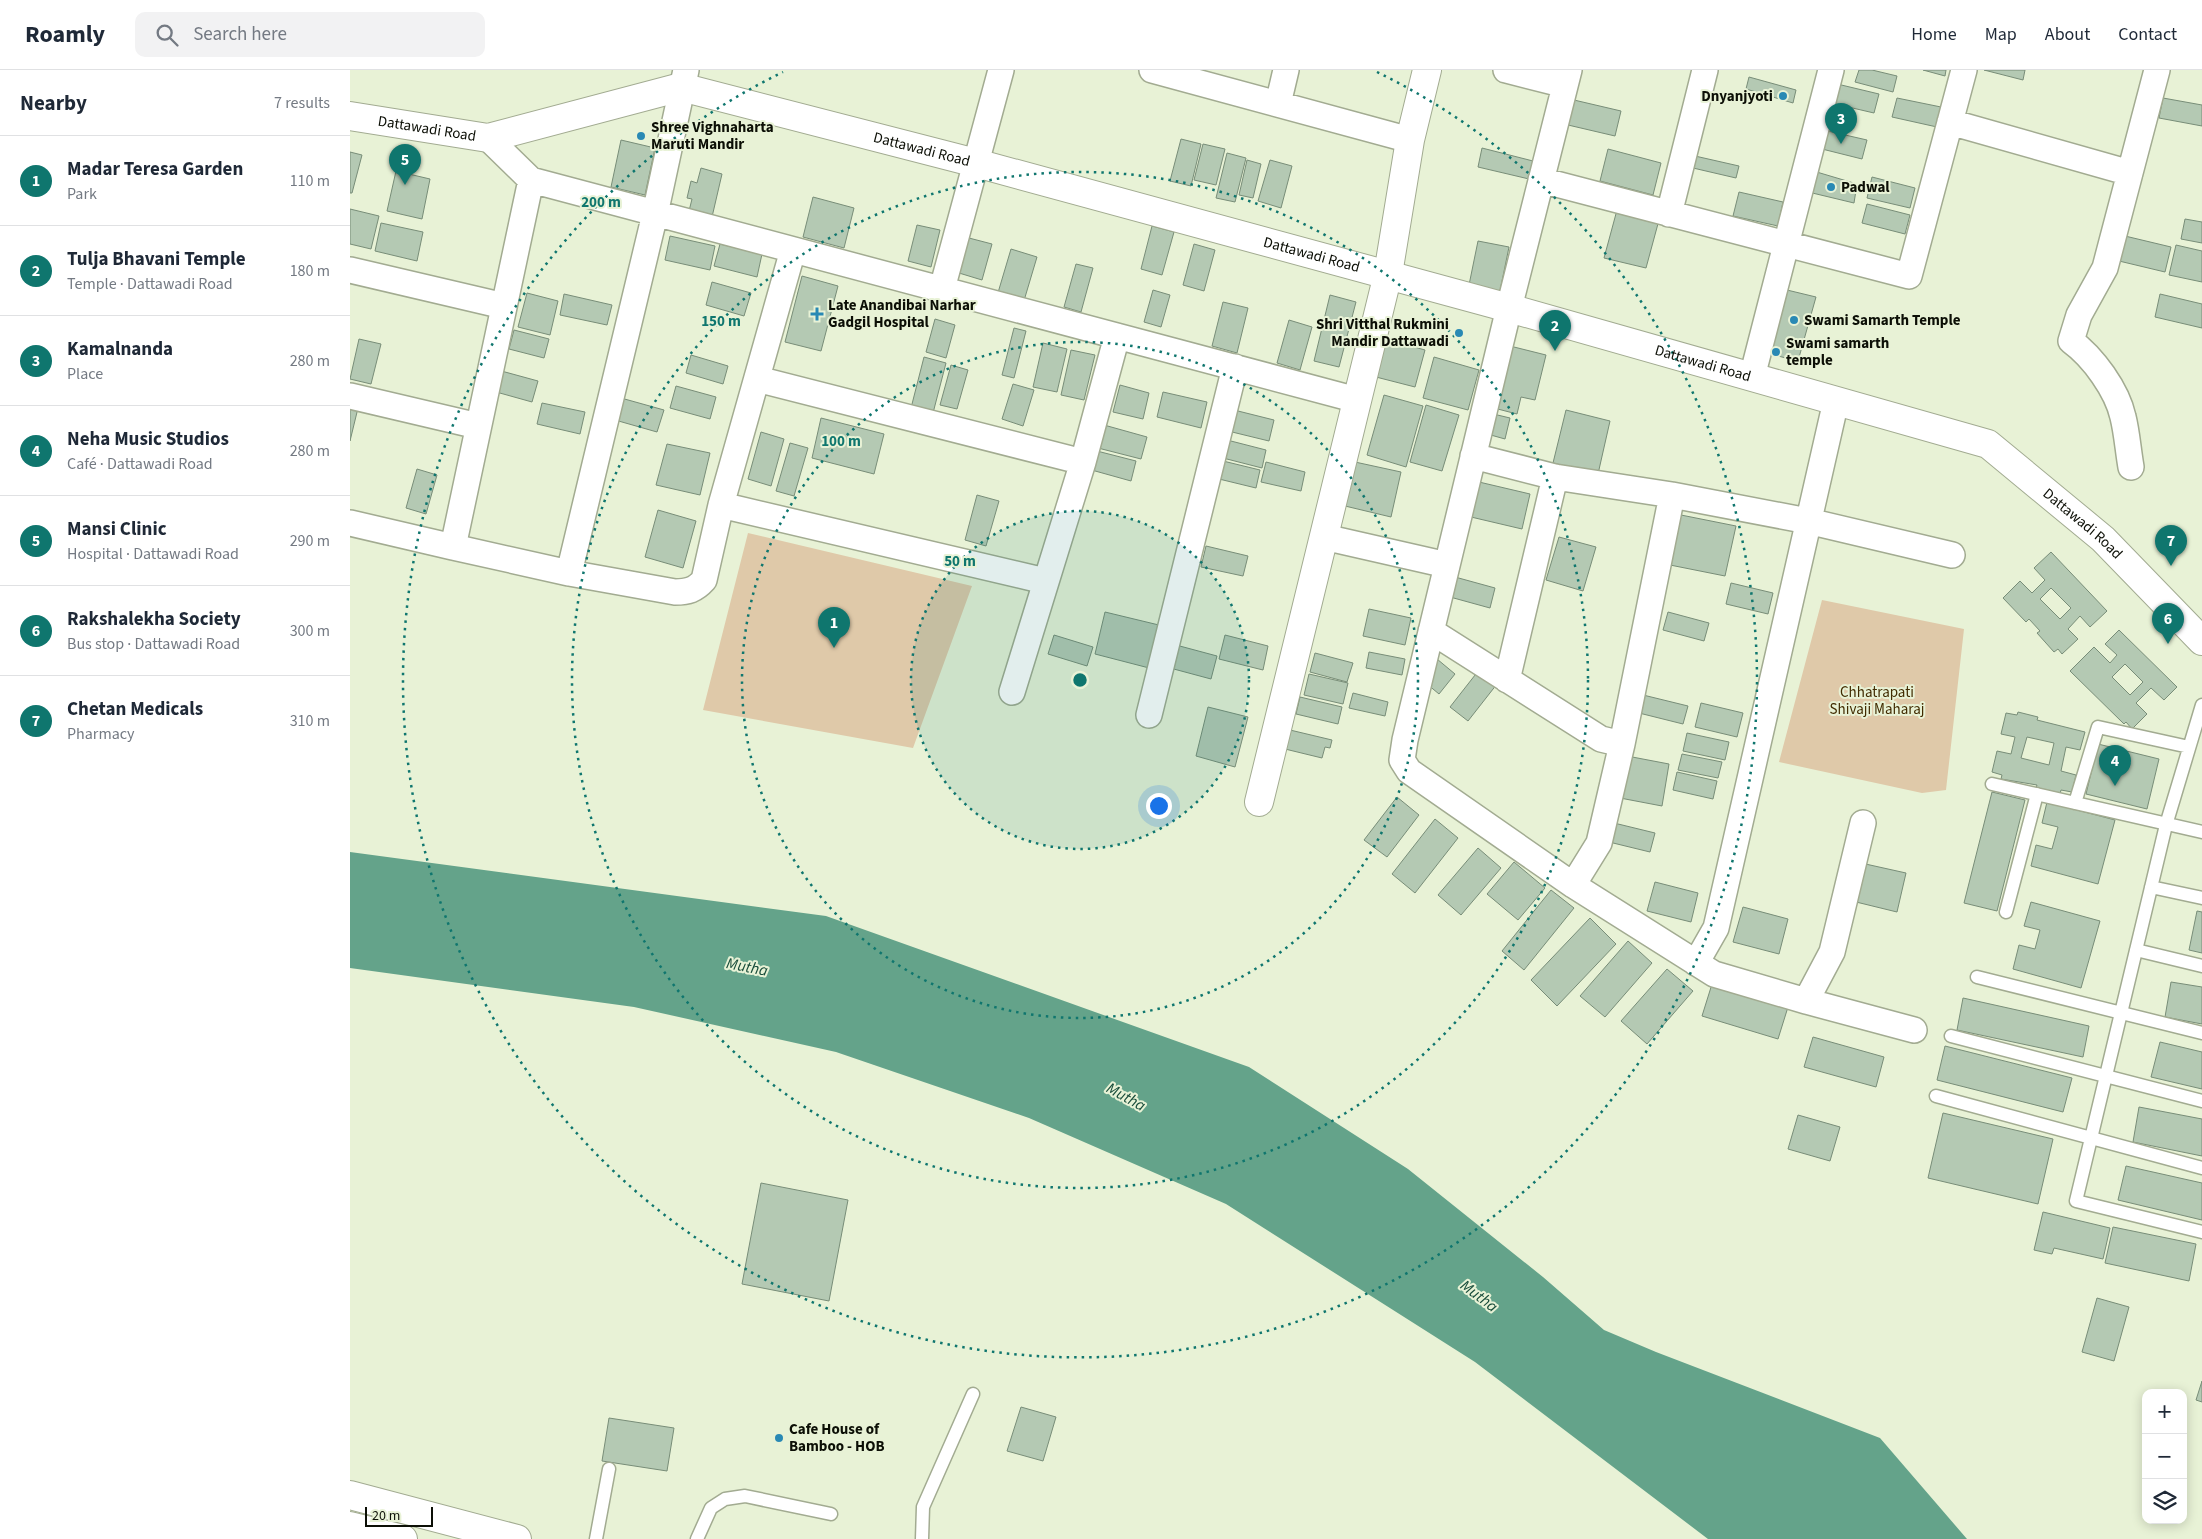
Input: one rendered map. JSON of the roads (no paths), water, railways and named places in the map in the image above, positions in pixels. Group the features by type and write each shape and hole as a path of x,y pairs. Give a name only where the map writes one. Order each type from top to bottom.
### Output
{"street":[{"path":"942,290 1001,70"},
{"path":"1153,70 1410,140"},
{"path":"1278,104 1286,70"},
{"path":"1259,802 1388,274 1410,140 1427,70"},
{"path":"1506,70 1567,78 1473,456 1405,740 1402,760 1409,771 1573,885 1714,974 1914,1030"},
{"path":"1670,214 1705,70"},
{"path":"1752,377 1831,70"},
{"path":"1541,180 1909,276 1964,70"},
{"path":"2131,466 2122,414 2102,372 2082,349 2071,341 2079,316 2104,268 2157,70"},
{"path":"569,573 655,214 683,78"},
{"name":"Dattawadi Road","path":"350,116 488,138 683,78 976,163 1509,308 1988,444 2103,539 2202,641"},
{"path":"1950,122 2130,173"},
{"path":"488,138 532,180 1357,400"},
{"path":"452,547 532,180"},
{"path":"350,523 569,573 675,592 690,591 698,587 704,580 721,505 793,250"},
{"path":"350,270 504,306"},
{"path":"1012,692 1083,462 1117,336"},
{"path":"1149,715 1235,367"},
{"path":"757,379 1083,462"},
{"path":"350,396 478,426"},
{"path":"1696,963 1716,928 1836,401"},
{"path":"1473,456 1555,477 1672,495 1808,520 1952,555"},
{"path":"1507,680 1555,477"},
{"path":"1573,885 1600,843 1672,495"},
{"path":"721,505 1045,581"},
{"path":"1324,537 1447,565"},
{"path":"1431,631 1601,739 1622,744"},
{"path":"1806,1001 1832,952 1863,823"},
{"path":"350,1497 517,1539"},
{"path":"350,1526 403,1539"}],"lane":[{"path":"2202,705 2166,825 2076,1201 2202,1232"},
{"path":"2075,803 2098,726 2189,747"},
{"path":"1992,784 2202,832"},
{"path":"2006,912 2037,794"},
{"path":"2151,887 2202,898"},
{"path":"2136,950 2202,966"},
{"path":"1977,977 2121,1015 2202,1033"},
{"path":"1951,1036 2202,1101"},
{"path":"1936,1096 2202,1168"},
{"path":"922,1539 923,1507 973,1394"},
{"path":"596,1539 609,1469"},
{"path":"697,1539 711,1508 725,1500 745,1496 831,1514"}],"water":[{"name":"Mutha","path":"350,852 826,916 1249,1067 1408,1169 1543,1277 1604,1330 1656,1352 1880,1438 1967,1539 1708,1539 1475,1362 1226,1204 1029,1118 836,1052 634,1007 350,968"}],"place":[{"name":"Dnyanjyoti","path":"1783,96"},
{"name":"Shree Vighnaharta Maruti Mandir","path":"641,136"},
{"name":"Kamalnanda","path":"1841,144"},
{"name":"Mansi Clinic","path":"405,185"},
{"name":"Padwal","path":"1831,187"},
{"name":"Late Anandibai Narhar Gadgil Hospital","path":"817,314"},
{"name":"Swami Samarth Temple","path":"1794,320"},
{"name":"Shri Vitthal Rukmini Mandir Dattawadi","path":"1459,333"},
{"name":"Tulja Bhavani Temple","path":"1555,351"},
{"name":"Swami samarth temple","path":"1776,352"},
{"name":"Chetan Medicals","path":"2171,566"},
{"name":"Rakshalekha Society","path":"2168,644"},
{"name":"Madar Teresa Garden","path":"834,648"},
{"name":"Neha Music Studios","path":"2115,786"},
{"name":"Cafe House of Bamboo - HOB","path":"779,1438"}],"park label":[{"name":"Chhatrapati Shivaji Maharaj","path":"1877,700"}]}
